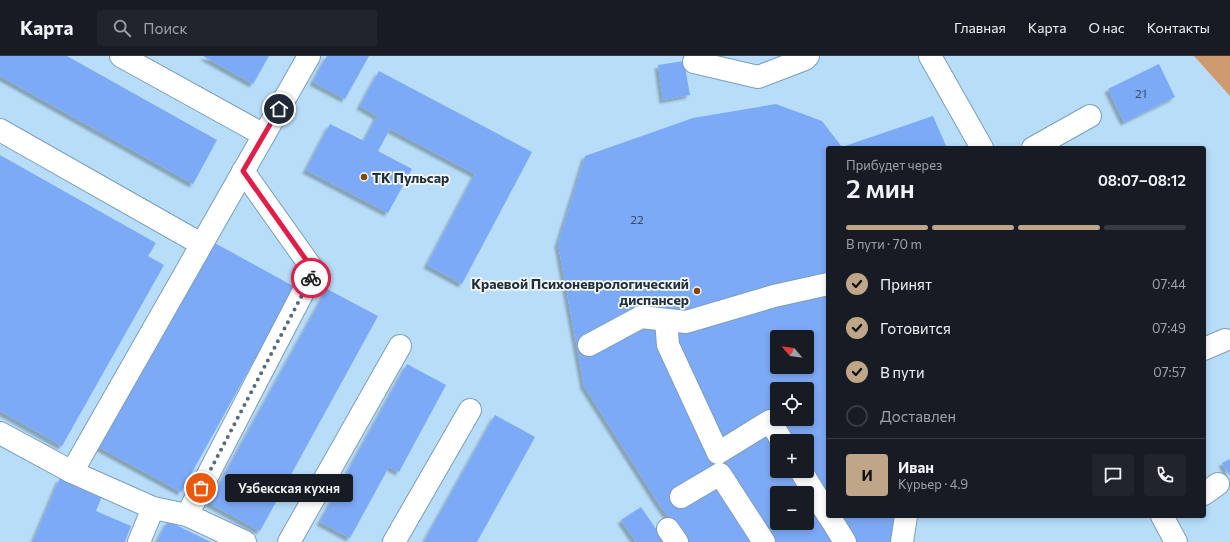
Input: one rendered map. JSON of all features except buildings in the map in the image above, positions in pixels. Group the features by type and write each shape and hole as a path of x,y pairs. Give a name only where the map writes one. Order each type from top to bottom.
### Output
{"street":[{"path":"121,56 264,135"},
{"path":"72,472 201,244 310,56"},
{"path":"694,62 758,77 805,59 808,56"},
{"path":"930,56 981,146"},
{"path":"1037,146 1090,116"},
{"path":"0,130 201,244"},
{"path":"187,515 314,271 243,171"},
{"path":"589,345 641,317 686,322 774,296 826,284"},
{"path":"666,320 668,345 718,452 770,421 778,434"},
{"path":"1206,348 1225,340"},
{"path":"289,542 400,346"},
{"path":"394,542 470,410"},
{"path":"0,433 72,472 153,508 187,515 246,542"},
{"path":"681,497 720,474 764,542"},
{"path":"805,478 826,513"},
{"path":"139,542 153,508"},
{"path":"829,518 845,542"},
{"path":"902,542 906,518"},
{"path":"1167,518 1176,542"}],"shaded area":[{"path":"1194,56 1230,56 1230,96"}],"way so far":[{"path":"201,488 311,278"}],"place":[{"name":"ТК Пульсар","path":"364,177"},
{"name":"Краевой Психоневрологический диспансер","path":"697,291"},
{"name":"Узбекская кухня","path":"201,488"}],"route":[{"path":"279,109 243,171 314,271 311,278"}]}
